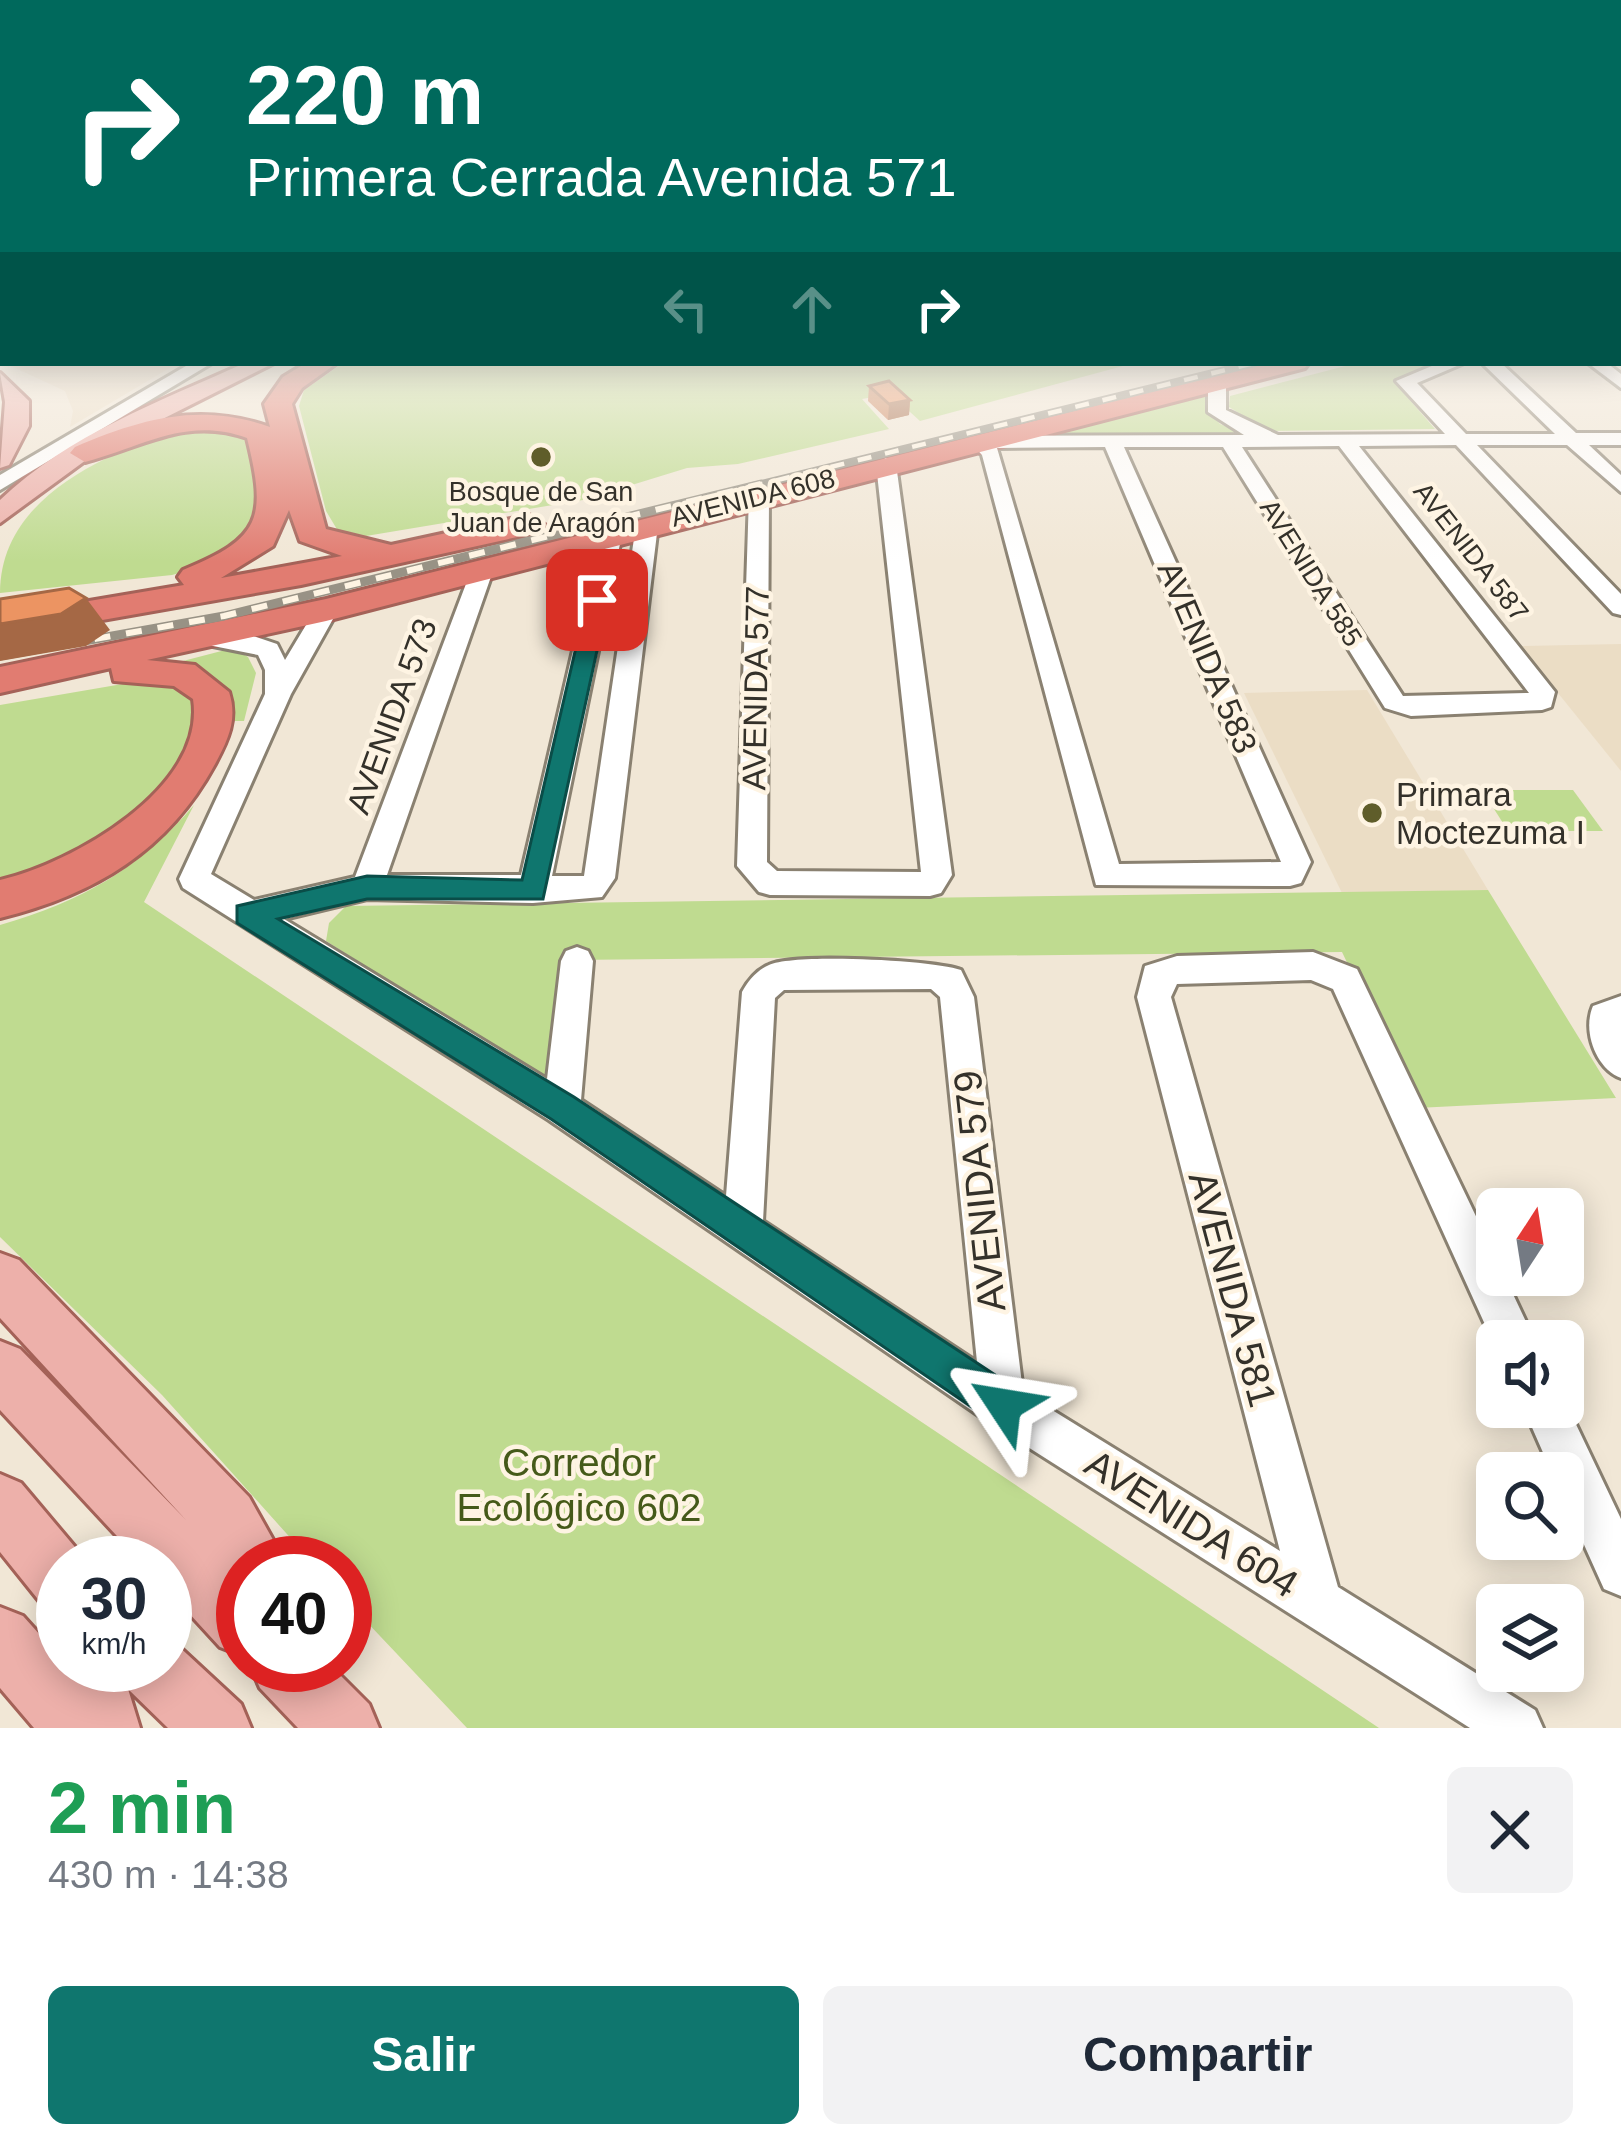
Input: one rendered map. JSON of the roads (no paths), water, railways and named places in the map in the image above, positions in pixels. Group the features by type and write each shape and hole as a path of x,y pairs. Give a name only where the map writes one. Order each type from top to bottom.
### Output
{"highway":[{"path":"280,401 311,533 338,546 364,549 451,544"},
{"name":"AVENIDA 608","path":"0,627 451,544 1084,401"},
{"name":"AVENIDA 608","path":"11,678 326,610 980,442 1116,401"},
{"path":"85,453 167,422 233,421 260,433 278,514 257,548 110,609"},
{"path":"0,899 62,881 136,838 191,775 214,724 210,692 200,681 164,671 11,678"}],"main road":[{"path":"0,460 17,426 17,401"},
{"path":"0,515 85,453 189,401"},
{"path":"0,1280 227,1519 238,1536"},
{"path":"0,1369 216,1596"},
{"path":"9,1514 36,1548"},
{"path":"0,1639 79,1728"},
{"path":"96,1692 106,1728"},
{"path":"179,1692 217,1728"}],"street":[{"path":"0,484 139,401"},
{"path":"1214,401 1228,422 1298,443"},
{"path":"1424,401 1621,608"},
{"path":"1530,401 1621,486"},
{"path":"980,442 1621,439"},
{"name":"AVENIDA 583","path":"980,442 991,453 1107,875 1259,876 1294,871 1296,862 1113,444"},
{"name":"AVENIDA 587","path":"1346,442 1542,692 1542,701 1431,706 1394,701"},
{"name":"AVENIDA 585","path":"1230,443 1394,701"},
{"name":"AVENIDA 577","path":"759,496 752,866 758,877 770,883 936,881 886,464"},
{"path":"247,915 367,887 591,888 600,878 647,525"},
{"path":"533,891 611,534"},
{"name":"AVENIDA 573","path":"367,887 484,568"},
{"name":"AVENIDA 604","path":"326,610 278,694 194,879 562,1108 1004,1405 1516,1728"},
{"path":"207,638 241,640 268,650 278,670 278,694"},
{"path":"562,1108 578,961"},
{"name":"AVENIDA 581","path":"1317,1600 1154,997 1157,976 1177,970 1313,966 1337,971 1351,988 1504,1320"},
{"name":"AVENIDA 579","path":"743,1233 757,998 764,985 777,976 931,974 949,980 958,997 1004,1405"},
{"path":"1613,1014 1606,1038 1621,1062"},
{"path":"1555,1428 1621,1572"}],"railway":[{"path":"749,487 1101,401"},
{"path":"0,656 224,616 761,484"}],"place":[{"name":"Bosque de San Juan de Aragón","path":"541,457"},
{"name":"Primara Moctezuma I","path":"1372,813"}],"park label":[{"name":"Corredor Ecológico 602","path":"579,1484"}]}
